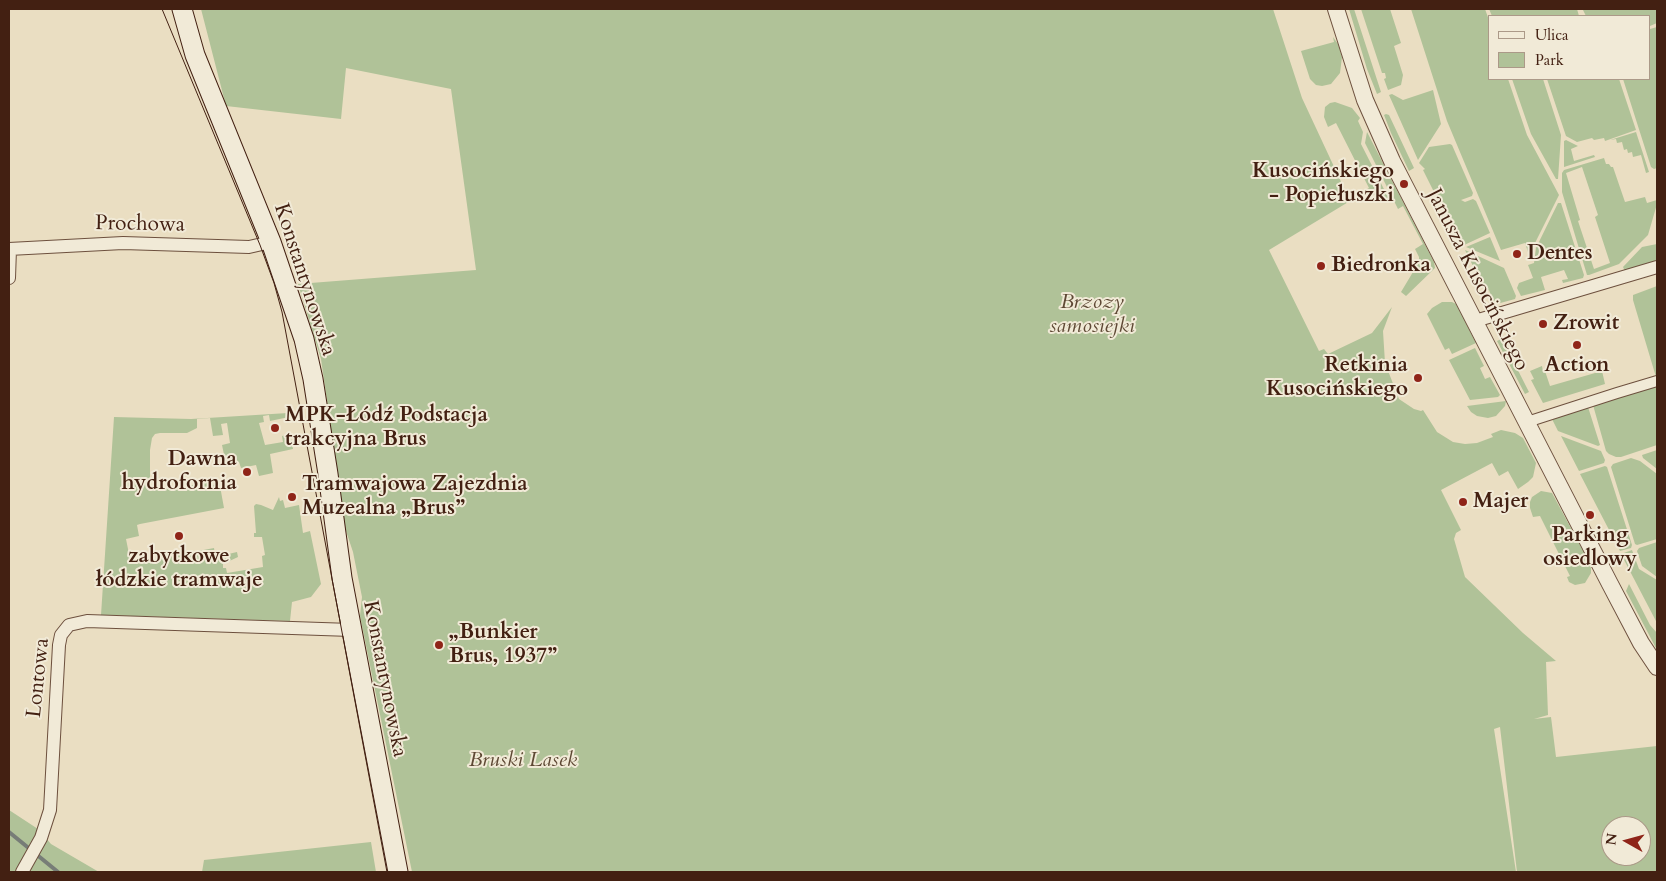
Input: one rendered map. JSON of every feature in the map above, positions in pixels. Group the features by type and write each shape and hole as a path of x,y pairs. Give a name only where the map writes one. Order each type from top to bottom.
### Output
{"main road":[{"name":"Konstantynowska","path":"182,9 201,73 271,242 296,314 309,361 351,630 398,872"}],"street":[{"name":"Janusza Kusocińskiego","path":"1336,9 1360,85 1381,137 1632,625 1657,667"},
{"name":"Prochowa","path":"9,249 123,243 249,247 271,242"},
{"path":"9,249 9,278"},
{"path":"1475,321 1657,267"},
{"path":"1527,422 1657,381"},
{"name":"Lontowa","path":"24,869 41,838 47,820 51,797 59,645 61,635 69,625 80,622 97,622 351,630"}],"green space":[{"path":"201,9 1273,9 1302,98 1350,201 1269,250 1319,351 1324,349 1328,354 1372,333 1392,307 1383,331 1385,363 1399,399 1414,409 1423,410 1437,432 1453,442 1477,443 1493,437 1491,434 1501,430 1515,433 1523,438 1536,463 1533,477 1518,489 1508,471 1499,476 1492,463 1441,490 1461,530 1456,533 1454,539 1465,577 1523,633 1556,661 1546,662 1548,715 1534,719 1551,717 1556,757 1657,746 1657,872 1517,872 1500,727 1494,729 1516,872 412,872 360,616 362,597 353,552 345,528 321,359 298,284 476,270 451,89 346,68 341,119 226,106"},
{"path":"1349,9 1354,9 1381,92 1377,94 1367,69"},
{"path":"1361,9 1390,9 1401,43 1394,46 1403,75 1401,85 1388,90 1384,79 1386,78 1385,73 1382,73"},
{"path":"1411,9 1485,9 1488,17 1488,80 1508,80 1527,135 1559,195 1533,247 1531,261 1525,243 1501,250 1447,121"},
{"path":"1489,9 1577,9 1579,15 1492,15"},
{"path":"1657,9 1657,23 1651,26 1651,15 1586,15 1583,10"},
{"path":"1657,27 1657,168 1654,169 1651,167 1623,80 1651,80 1651,29"},
{"path":"1333,37 1338,44 1342,57 1340,73 1331,84 1316,85 1310,79 1301,51 1334,42"},
{"path":"1512,80 1543,80 1561,135 1558,179 1556,179 1531,134"},
{"path":"1547,80 1619,80 1636,130 1605,141 1604,138 1594,140 1592,138 1577,142 1566,136"},
{"path":"1433,90 1441,124 1418,160 1389,95 1392,94 1403,100"},
{"path":"1335,102 1352,108 1360,118 1358,121 1363,132 1361,144 1389,199 1379,194 1367,196 1362,192 1369,188 1336,123 1328,127 1324,117 1325,107"},
{"path":"1384,115 1389,115 1414,168 1409,171 1391,133"},
{"path":"1367,132 1434,262 1435,268 1406,296 1401,292 1419,262 1415,249 1423,244 1403,206 1398,209 1365,143"},
{"path":"1636,132 1649,172 1646,173 1641,155 1633,157 1632,152 1628,153 1627,149 1624,150 1622,142 1617,143 1616,139 1610,140"},
{"path":"1566,140 1578,146 1571,149 1574,161 1594,155 1595,157 1564,167 1564,141"},
{"path":"1450,144 1473,193 1472,196 1461,200 1465,202 1473,199 1476,201 1490,233 1462,246 1443,209 1446,208 1444,205 1441,206 1423,170 1425,169 1419,163 1429,147"},
{"path":"1604,158 1606,164 1613,167 1625,202 1645,197 1647,203 1657,200 1648,235 1619,264 1587,275 1562,192 1562,173 1564,170","holes":["1582,167 1598,215 1595,217 1610,263 1594,269 1578,221 1580,220 1566,173"]},
{"path":"1558,203 1561,203 1584,275 1583,278 1563,283 1562,280 1568,279 1564,270 1541,277 1545,290 1521,296 1517,288 1519,283 1533,278 1528,265 1534,263 1536,248"},
{"path":"1490,237 1500,261 1466,247"},
{"path":"1657,244 1657,260 1625,271 1623,267 1642,247"},
{"path":"1465,250 1504,268 1516,296 1515,299 1493,305 1489,297 1491,296 1489,290 1486,291 1480,280 1482,279 1479,273 1477,274"},
{"path":"1657,286 1657,377 1656,377 1633,295"},
{"path":"1442,302 1456,304 1476,343 1452,354 1449,348 1445,350 1427,314 1432,308"},
{"path":"1502,339 1529,392 1525,394 1497,341"},
{"path":"1475,348 1484,366 1480,368 1485,379 1490,377 1500,395 1498,397 1470,400 1449,360"},
{"path":"1542,366 1550,386 1602,371 1605,384 1543,403 1531,380 1534,379 1530,371"},
{"path":"1657,384 1657,445 1621,457 1609,454 1606,451 1593,405"},
{"path":"1506,401 1505,406 1496,416 1488,418 1477,416 1467,406"},
{"path":"1588,407 1600,445 1598,446 1558,431 1552,419"},
{"path":"288,413 289,417 270,421 269,415 263,416 264,422 259,423 265,445 283,442 282,436 290,434 293,449 270,454 273,473 259,476 256,465 241,468 239,462 226,464 222,445 230,443 227,423 221,424 223,435 213,436 210,418 197,419 197,428 187,433 155,434 152,438 150,450 150,485 153,487 174,488 210,482 213,485 220,486 224,508 140,524 137,525 139,536 126,539 131,564 214,548 215,555 219,553 220,556 237,552 238,557 223,564 223,568 226,568 227,573 263,567 262,556 265,555 262,537 254,537 254,533 256,533 254,506 256,504 261,505 273,510 279,497 280,501 283,500 285,508 299,505 303,533 310,531 321,584 311,597 292,602 290,621 101,615 114,417 191,419"},
{"path":"1561,436 1601,451 1605,460 1604,463 1579,471"},
{"path":"1657,450 1657,469 1643,458 1642,455"},
{"path":"1631,458 1640,461 1657,474 1657,539 1637,545 1635,544 1611,467 1613,464"},
{"path":"1607,467 1632,545 1631,548 1620,551 1580,474"},
{"path":"1541,491 1552,493 1587,558 1591,573 1585,583 1575,585 1569,582 1567,577 1570,576 1540,516 1533,517 1530,502 1532,497"},
{"path":"1657,542 1657,577 1642,566 1637,551 1639,548"},
{"path":"1632,550 1639,569 1657,580 1657,623 1621,554"},
{"path":"1629,584 1650,625 1657,633 1657,650 1626,591"},
{"path":"9,810 38,829 51,844 99,872 9,872"},
{"path":"371,842 376,872 202,872 204,860"}],"waterway":[{"path":"9,832 58,872"}],"tram line":[{"path":"162,9 260,245 282,312 387,872"}],"place":[{"name":"Kusocińskiego - Popiełuszki","path":"1404,184"},
{"name":"Dentes","path":"1517,254"},
{"name":"Biedronka","path":"1321,266"},
{"name":"Zrowit","path":"1543,324"},
{"name":"Action","path":"1577,345"},
{"name":"Retkinia Kusocińskiego","path":"1418,378"},
{"name":"MPK-Łódź Podstacja trakcyjna Brus","path":"275,428"},
{"name":"Dawna hydrofornia","path":"247,472"},
{"name":"Tramwajowa Zajezdnia Muzealna „Brus”","path":"292,497"},
{"name":"Majer","path":"1463,502"},
{"name":"Parking osiedlowy","path":"1590,515"},
{"name":"zabytkowe łódzkie tramwaje","path":"179,536"},
{"name":"„Bunkier Brus, 1937”","path":"439,645"}],"park label":[{"name":"Brzozy samosiejki","path":"1092,315"},
{"name":"Bruski Lasek","path":"523,761"}]}
